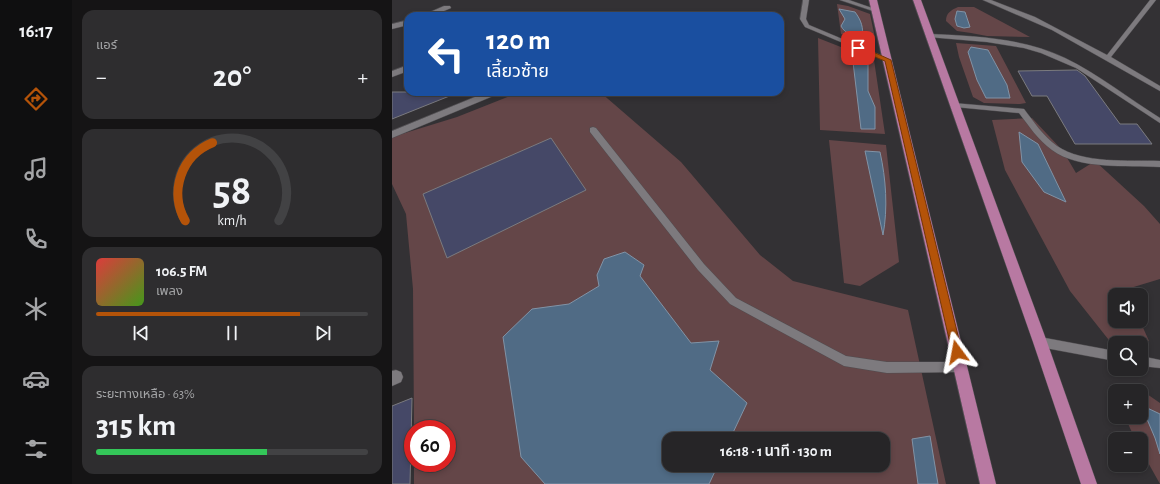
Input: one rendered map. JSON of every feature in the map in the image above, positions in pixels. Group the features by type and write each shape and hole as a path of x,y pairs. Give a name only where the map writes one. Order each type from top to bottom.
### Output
{"main road":[{"path":"917,0 1040,342 1089,484"},
{"path":"871,6 888,60 988,484"}],"street":[{"path":"436,12 447,8"},
{"path":"392,27 404,23"},
{"path":"392,74 404,70"},
{"path":"392,135 485,96"}],"lane":[{"path":"806,0 802,19 807,26 888,60"},
{"path":"843,0 871,6"},
{"path":"986,0 1022,12 1074,38 1160,89"},
{"path":"1108,58 1153,0"},
{"path":"930,36 994,41 1019,45 1050,54 1078,67 1160,121"},
{"path":"955,105 1021,111 1043,138 1059,151 1078,157 1095,161 1160,164"},
{"path":"593,130 701,267 734,301 844,361 872,366 960,367"},
{"path":"1040,342 1108,355"},
{"path":"1148,362 1158,364"}],"shaded area":[{"path":"837,4 848,6 870,14 875,38 874,49 841,34"},
{"path":"958,7 974,7 1030,37 987,36 957,31 946,21 949,12"},
{"path":"818,38 874,60 885,134 820,130"},
{"path":"956,43 996,46 1026,103 984,103 973,97 959,57"},
{"path":"510,96 605,96 681,162 760,255 793,281 908,310 946,484 414,484 414,472 456,472 456,420 414,420 413,289 406,214 392,184 392,137 457,117"},
{"path":"1032,118 1063,151 1076,173 1095,161 1144,206 1160,224 1160,279 1130,288 1108,288 1108,328 1143,328 1147,336 1108,336 1108,339 1070,291 1005,170 992,120"},
{"path":"829,140 886,145 899,262 860,286 844,283"},
{"path":"1148,395 1160,403 1160,484 1148,463 1148,432 1132,432 1128,424 1148,424"}],"water":[{"path":"839,9 855,12 862,24 862,38 850,34 843,29 841,26 845,19"},
{"path":"957,11 965,12 970,27 964,28 957,26 955,19"},
{"path":"971,47 988,50 1007,85 1010,98 986,98 977,80 968,52"},
{"path":"868,61 868,91 875,107 875,129 861,129 853,62"},
{"path":"1019,132 1038,144 1066,202 1044,192 1022,162"},
{"path":"865,151 880,152 886,194 885,225 883,235"},
{"path":"625,252 644,265 640,276 691,343 719,341 710,370 747,403 733,432 662,432 662,472 715,472 709,484 545,484 521,457 503,337 532,309 569,304 599,286 597,275 604,259"},
{"path":"1148,408 1160,414 1160,454 1148,422"},
{"path":"930,436 938,484 918,484 912,439"}],"building":[{"path":"1077,70 1085,76 1120,124 1137,124 1152,144 1075,144 1047,96 1032,96 1018,71"},
{"path":"392,92 404,92 404,96 450,96 392,119"},
{"path":"551,138 586,190 447,258 423,194"},
{"path":"412,398 411,420 404,420 404,472 410,472 410,484 392,484 392,406"}],"route":[{"path":"858,48 888,60 957,352"}]}
